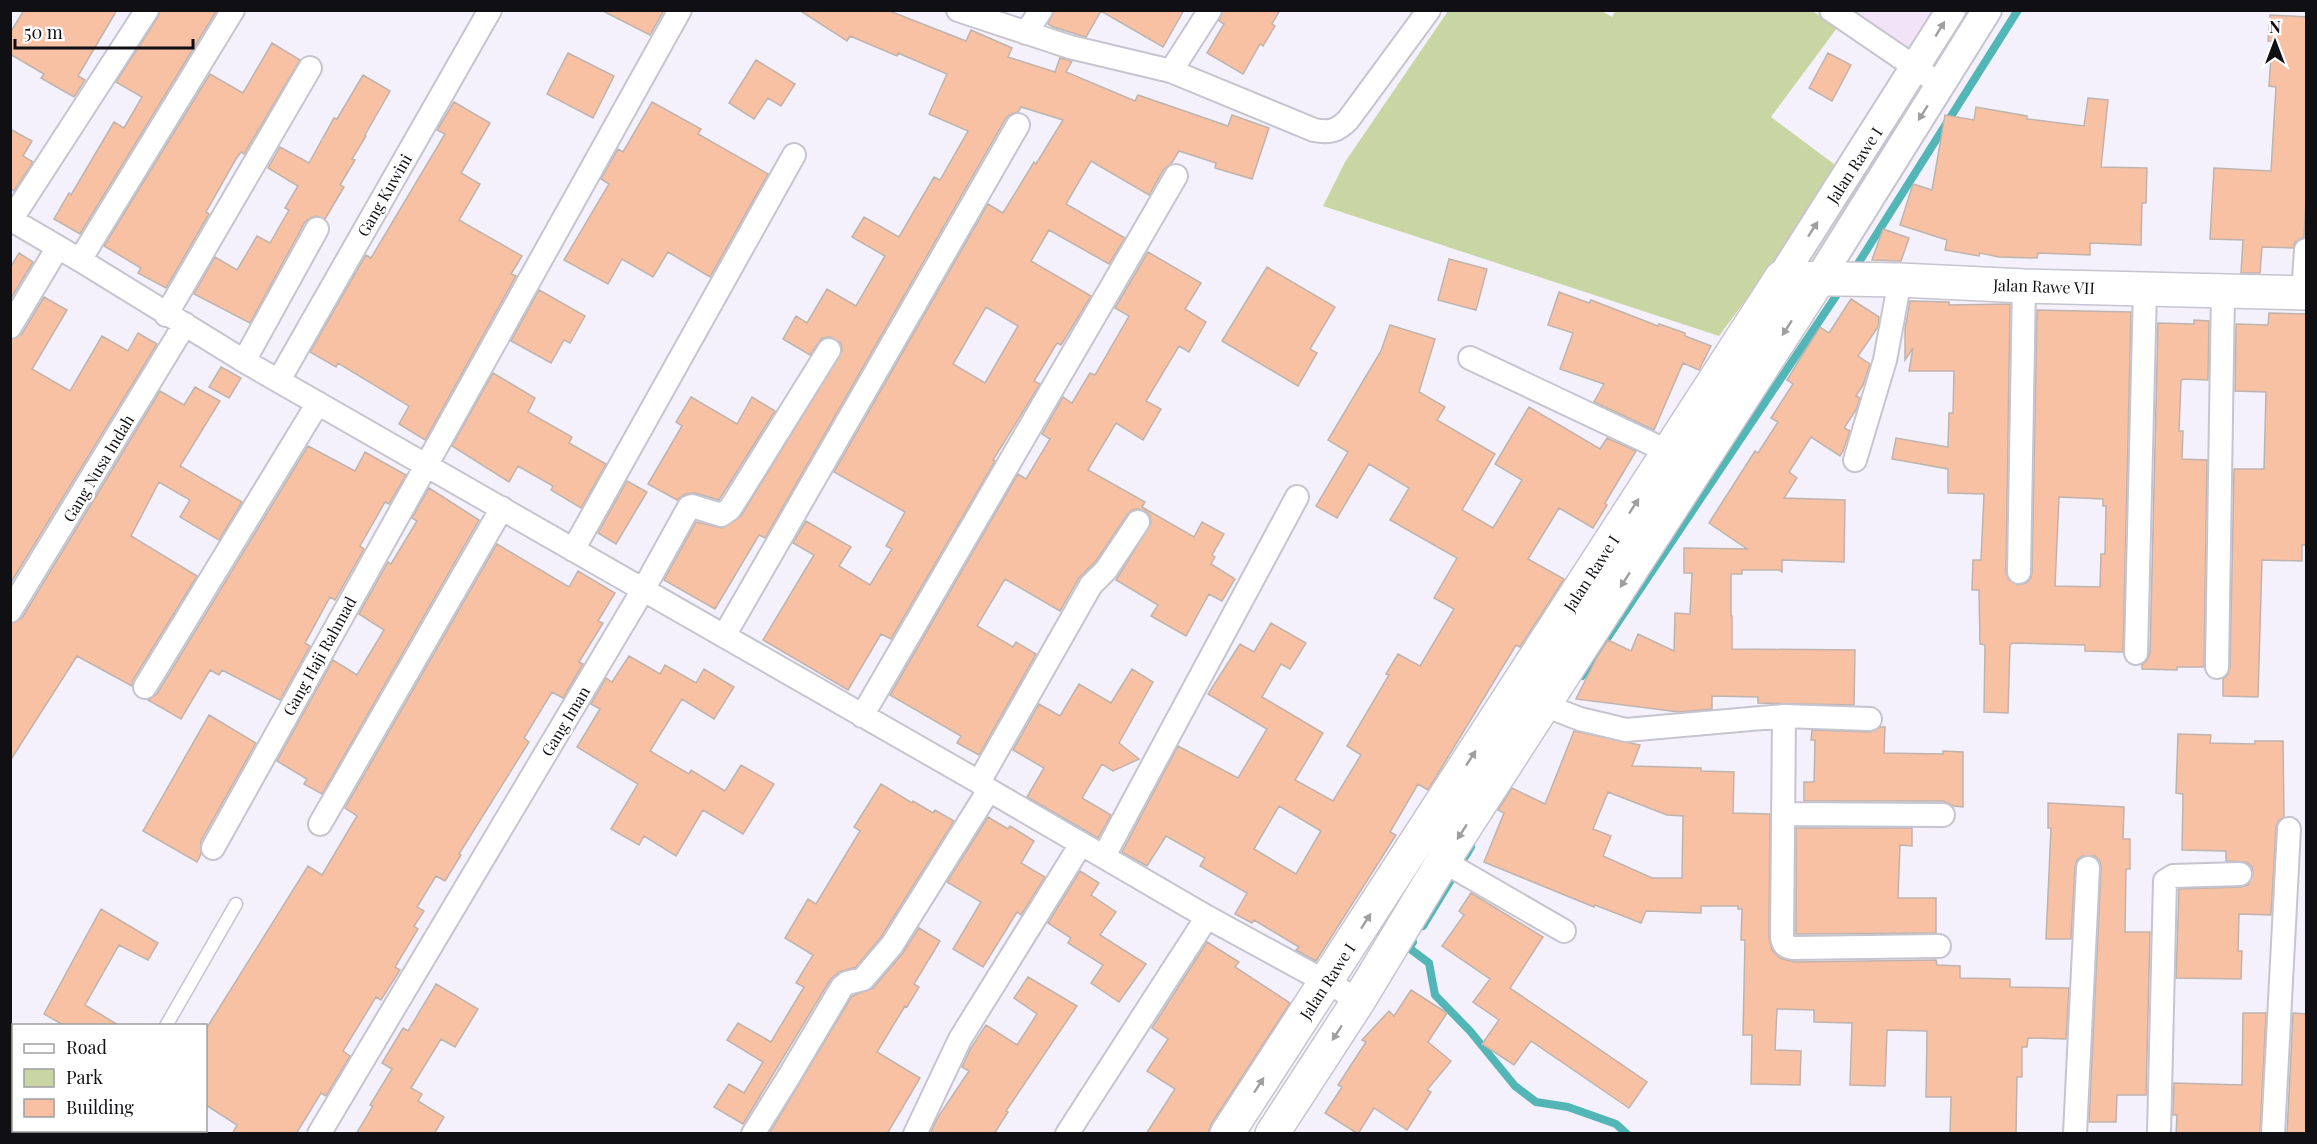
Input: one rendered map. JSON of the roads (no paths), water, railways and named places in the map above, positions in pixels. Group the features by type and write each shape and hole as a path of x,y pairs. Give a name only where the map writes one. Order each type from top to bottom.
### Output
{"main road":[{"name":"Jalan Rawe VII","path":"1781,278 2305,293"},
{"name":"Jalan Rawe I","path":"1227,1134 1781,278"},
{"name":"Jalan Rawe I","path":"1272,1134 1359,1000 1453,866 1544,705 1839,279"}],"street":[{"path":"147,10 11,219 244,361 984,786 1207,917 1359,1000"},
{"path":"80,260 233,10"},
{"name":"Gang Kuwini","path":"279,380 490,10"},
{"name":"Gang Haji Rahmad","path":"213,848 680,10"},
{"path":"958,10 1070,47 1171,71 1314,130 1325,132 1337,131 1348,120 1429,10"},
{"path":"1026,33 1041,10"},
{"path":"1171,71 1210,10"},
{"path":"1831,10 1941,85"},
{"name":"Jalan Rawe I","path":"1781,278 1916,69 1951,10"},
{"name":"Jalan Rawe I","path":"1839,279 1941,85 1987,10"},
{"name":"Gang Nusa Indah","path":"10,611 175,319 310,68"},
{"path":"724,636 1018,125"},
{"path":"573,550 794,154"},
{"path":"862,716 1176,176"},
{"path":"244,361 317,230"},
{"path":"10,327 58,247"},
{"path":"2305,293 2307,250"},
{"path":"1856,460 1885,360 1900,280"},
{"path":"2019,572 2024,286"},
{"path":"2136,653 2145,289"},
{"path":"2217,667 2223,292"},
{"name":"Gang Iman","path":"319,1134 643,590 689,507 721,515 730,509 829,350"},
{"path":"1470,358 1669,452"},
{"path":"145,687 318,403"},
{"path":"1104,856 1297,497"},
{"path":"320,824 502,508"},
{"path":"753,1134 800,1060 842,987 847,983 863,979 892,945 984,786 1091,585 1106,570 1137,522"},
{"path":"1544,705 1580,718 1626,730 1784,716 1870,719"},
{"path":"1784,716 1782,938 1786,947 1939,946"},
{"path":"1784,814 1943,815"},
{"path":"2273,1134 2289,829"},
{"path":"915,1134 960,1039 1081,844"},
{"path":"1453,866 1564,931"},
{"path":"2075,1134 2088,868"},
{"path":"2159,1134 2165,881 2173,876 2240,873"},
{"path":"1067,1134 1207,917"}],"lane":[{"path":"167,1024 236,904"}],"waterway":[{"path":"1854,270 2018,10"},
{"path":"1582,676 1842,287"},
{"path":"1423,926 1471,847"},
{"path":"1413,942 1409,948 1429,963 1435,995 1470,1031 1515,1086 1536,1102 1568,1107 1616,1124 1627,1134"}]}
